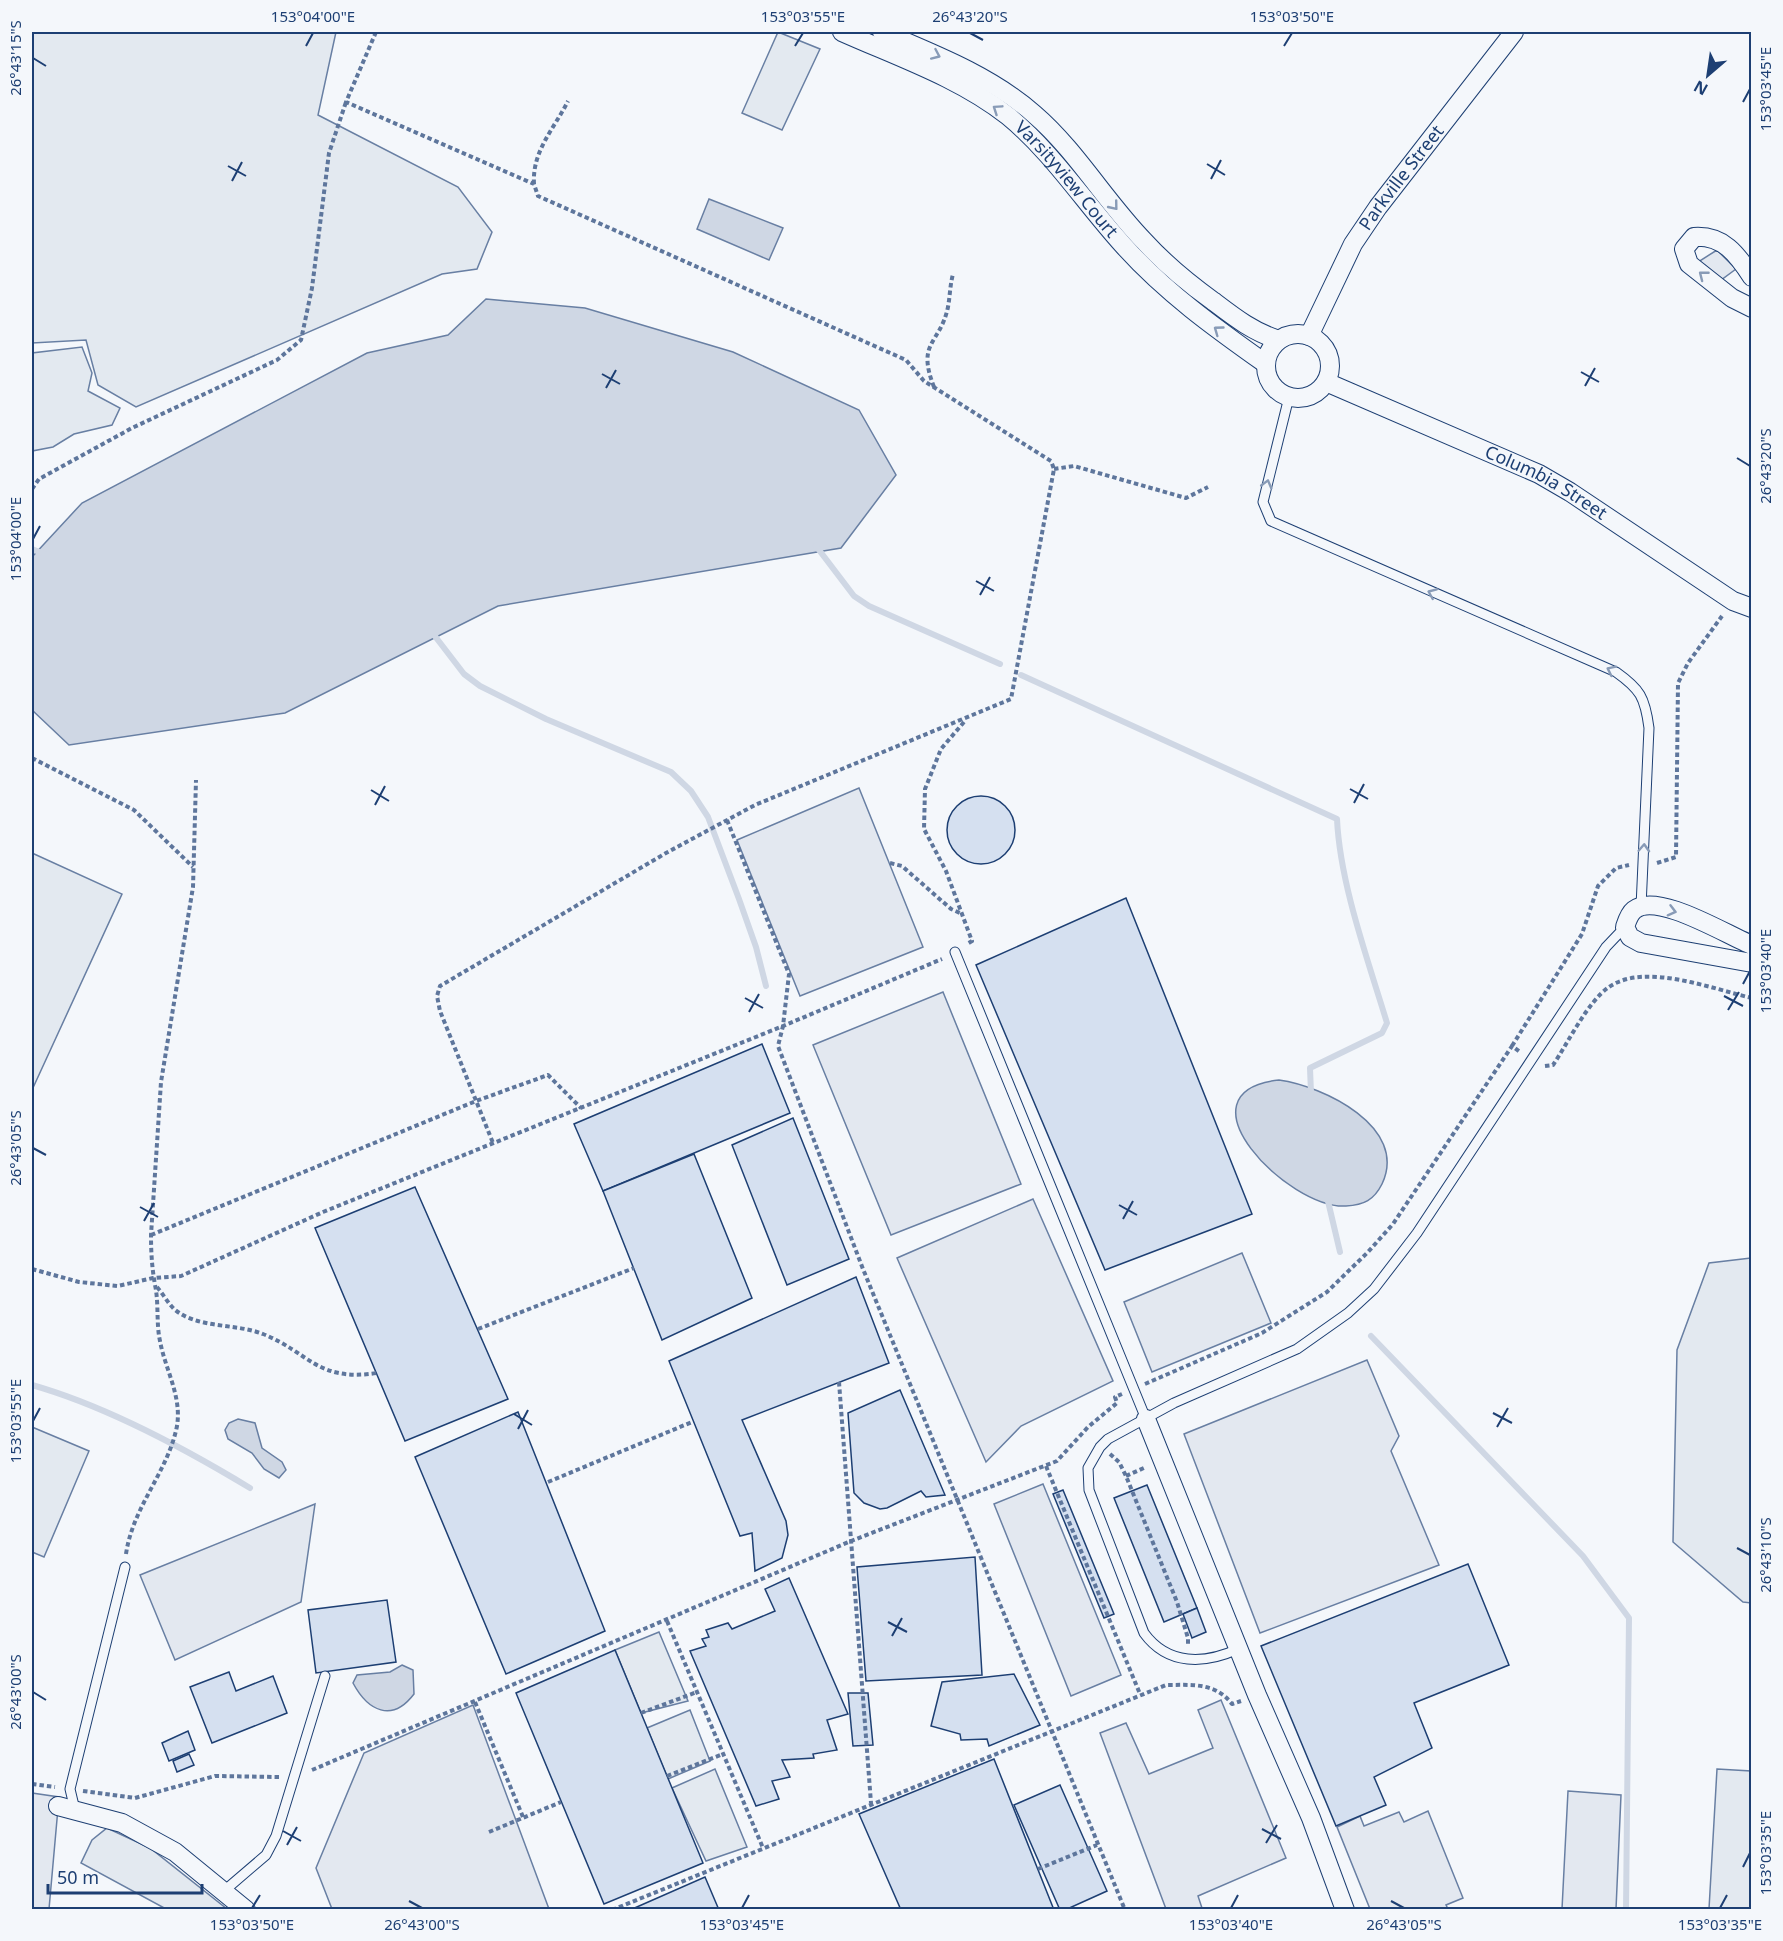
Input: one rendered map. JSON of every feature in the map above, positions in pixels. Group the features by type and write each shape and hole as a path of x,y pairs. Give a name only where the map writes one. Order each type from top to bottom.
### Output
{"street":[{"name":"Varsityview Court","path":"842,32 967,88 1008,116 1041,147 1122,245 1173,295 1266,364"},
{"name":"Varsityview Court","path":"882,32 951,62 1004,92 1034,113 1144,241 1183,279 1242,323 1260,334 1279,340"},
{"name":"Parkville Street","path":"1308,336 1359,235 1514,32"},
{"path":"1041,147 1055,135"},
{"path":"1752,277 1737,254 1723,243 1707,236 1694,237 1684,249 1689,264 1732,298 1752,308"},
{"path":"1288,335 1308,336 1317,341 1328,356 1329,373 1326,382 1310,396 1289,397 1271,384 1266,364 1272,347 1279,340 1288,335"},
{"name":"Columbia Street","path":"1326,382 1539,474 1578,497 1733,601 1752,608"},
{"path":"1752,945 1679,913 1641,907 1634,910 1625,927 1630,937 1641,943 1752,963"},
{"path":"1146,1419 1257,1695 1311,1818 1345,1910"},
{"path":"66,1808 123,1823 175,1852 246,1910"}],"lane":[{"path":"1289,397 1263,502 1270,521 1616,672 1636,686 1647,709 1649,728 1641,907"},
{"path":"1238,1649 1212,1660 1187,1658 1163,1652 1152,1644 1144,1634 1089,1490 1088,1468 1100,1447 1108,1439 1174,1403 1297,1349 1348,1313 1396,1263 1533,1061 1606,947 1625,927"},
{"path":"955,952 1146,1419"},
{"path":"66,1808 124,1567"},
{"path":"224,1892 266,1855 276,1836 325,1676"}],"path":[{"path":"32,489 39,479 132,428 277,360 301,340 312,288 328,153 346,102 376,32"},
{"path":"493,1143 440,1011 436,996 440,986 721,823 755,806 964,721 1011,699 1054,468 1051,461 924,381 906,360 538,196 534,184 533,168 536,158 568,101"},
{"path":"346,102 534,184"},
{"path":"935,387 926,363 927,354 948,309 953,274"},
{"path":"1054,468 1074,466 1186,498 1208,487"},
{"path":"32,1269 79,1282 118,1286 153,1278 181,1276 323,1212 783,1026 955,952 972,940 946,871 924,829 925,789 941,749 964,721"},
{"path":"32,758 134,810 193,867"},
{"path":"124,1567 129,1535 169,1450 177,1425 177,1403 160,1341 151,1235 161,1082 182,963 193,867 196,780"},
{"path":"729,819 789,974 783,1026 778,1046 868,1280 1053,1731 1096,1845 1125,1910"},
{"path":"890,863 902,866 951,909 960,913"},
{"path":"32,1784 135,1798 215,1776 294,1778 851,1541 1046,1466 1067,1452 1083,1433 1118,1403 1115,1397 1262,1333 1327,1292 1393,1224 1512,1046 1533,1061 1545,1066 1554,1065 1594,1004 1608,987 1628,977 1647,975 1752,998"},
{"path":"151,1235 476,1101 548,1075 581,1108"},
{"path":"478,1329 634,1268"},
{"path":"156,1286 174,1309 191,1318 261,1333 334,1373 354,1377 377,1373"},
{"path":"839,1382 871,1803"},
{"path":"548,1482 692,1422"},
{"path":"1083,1433 1119,1462 1126,1476 1177,1602 1188,1638 1185,1685"},
{"path":"1046,1466 1140,1694"},
{"path":"667,1621 763,1848"},
{"path":"612,1910 1166,1685 1212,1688 1224,1694 1232,1704 1257,1695"},
{"path":"641,1713 697,1692"},
{"path":"475,1701 523,1817"},
{"path":"667,1776 723,1754"},
{"path":"489,1832 561,1802"},
{"path":"1038,1869 1096,1845"}],"shaded area":[{"path":"32,32 336,32 318,115 458,187 492,232 477,269 442,274 136,407 98,385 86,340 32,343"},
{"path":"778,32 820,49 782,130 742,113"},
{"path":"709,199 783,228 769,260 697,229"},
{"path":"1717,250 1736,269 1721,280 1698,262"},
{"path":"486,299 585,308 733,352 859,410 896,475 841,548 498,606 285,713 69,745 32,710 32,557 82,503 367,353 448,335"},
{"path":"82,347 92,373 88,391 120,408 112,425 74,434 53,447 32,451 32,353"},
{"path":"859,788 923,947 800,996 737,840"},
{"path":"32,853 122,894 32,1090"},
{"path":"943,992 1021,1184 891,1235 813,1045"},
{"path":"1279,1080 1317,1091 1338,1101 1357,1113 1373,1128 1383,1145 1387,1163 1382,1184 1372,1198 1363,1203 1346,1206 1322,1202 1296,1189 1271,1171 1251,1149 1238,1126 1237,1105 1249,1089"},
{"path":"1033,1199 1113,1381 1021,1426 986,1462 897,1258"},
{"path":"1242,1253 1271,1323 1152,1372 1124,1302"},
{"path":"1752,1258 1751,1603 1743,1602 1673,1542 1677,1350 1709,1263"},
{"path":"1367,1360 1399,1436 1391,1451 1439,1565 1260,1633 1184,1434"},
{"path":"238,1419 255,1423 262,1448 282,1462 286,1470 279,1478 264,1469 252,1453 228,1439 225,1430 229,1423"},
{"path":"32,1427 89,1451 44,1557 32,1552"},
{"path":"1043,1484 1121,1675 1071,1696 994,1504"},
{"path":"315,1504 301,1602 175,1660 140,1575"},
{"path":"659,1632 688,1701 641,1713 615,1650"},
{"path":"402,1665 413,1670 414,1694 406,1703 389,1711 381,1710 366,1701 353,1683 357,1675 390,1672"},
{"path":"1221,1700 1286,1858 1198,1896 1202,1908 1200,1909 1166,1909 1100,1733 1126,1723 1149,1774 1213,1748 1198,1710"},
{"path":"473,1705 549,1909 332,1909 316,1868 364,1753"},
{"path":"690,1710 710,1761 668,1779 647,1728"},
{"path":"715,1769 747,1847 706,1861 672,1788"},
{"path":"1717,1769 1751,1771 1751,1909 1709,1909"},
{"path":"1568,1791 1621,1795 1616,1909 1562,1909"},
{"path":"32,1793 59,1797 49,1909 32,1910"},
{"path":"1428,1811 1463,1898 1446,1905 1448,1909 1370,1909 1337,1827 1360,1816 1364,1826 1399,1812 1404,1822"},
{"path":"107,1828 150,1848 227,1909 166,1909 81,1863 92,1840"}],"building":[{"path":"981,796 994,799 1005,806 1012,817 1015,830 1012,843 1005,854 994,861 981,864 968,861 957,854 950,843 947,830 950,817 957,806 968,799"},
{"path":"1126,898 1252,1214 1105,1270 976,965"},
{"path":"762,1044 790,1113 603,1191 574,1124"},
{"path":"793,1118 849,1259 787,1285 732,1145"},
{"path":"694,1154 752,1298 662,1340 603,1191"},
{"path":"415,1187 508,1399 405,1441 315,1228"},
{"path":"856,1277 889,1363 742,1420 786,1521 788,1535 782,1558 755,1571 752,1533 740,1536 669,1361"},
{"path":"900,1390 945,1495 926,1497 921,1491 887,1508 880,1509 864,1503 854,1493 848,1413"},
{"path":"518,1412 605,1631 506,1674 415,1457"},
{"path":"1147,1485 1197,1608 1164,1622 1114,1498"},
{"path":"1063,1490 1114,1614 1104,1618 1053,1494"},
{"path":"975,1557 982,1675 866,1681 857,1567"},
{"path":"1468,1564 1509,1665 1414,1703 1432,1748 1374,1777 1386,1805 1336,1826 1261,1646"},
{"path":"789,1578 848,1714 827,1720 837,1750 813,1754 814,1758 782,1760 790,1777 772,1781 779,1799 756,1806 690,1651 706,1646 702,1639 709,1637 706,1630 728,1623 732,1629 775,1611 765,1589"},
{"path":"387,1600 396,1662 316,1673 308,1610"},
{"path":"1197,1608 1206,1632 1192,1638 1183,1614"},
{"path":"615,1650 703,1863 604,1904 516,1693"},
{"path":"229,1672 236,1691 273,1676 287,1713 212,1743 190,1687"},
{"path":"1014,1674 1040,1725 989,1746 987,1739 961,1740 960,1734 931,1726 942,1682"},
{"path":"848,1693 868,1693 873,1745 853,1746"},
{"path":"188,1731 195,1750 169,1761 162,1743"},
{"path":"189,1754 194,1765 177,1772 173,1761"},
{"path":"994,1759 1054,1910 901,1910 859,1814"},
{"path":"1060,1785 1107,1891 1065,1910 1060,1910 1014,1805"},
{"path":"705,1877 719,1910 630,1910"}],"waterway":[{"path":"816,546 854,596 869,606 1000,664"},
{"path":"32,549 44,554"},
{"path":"431,631 464,674 480,686 546,719 671,772 691,791 708,817 756,947 766,986"},
{"path":"1021,675 1337,819 1339,844 1349,896 1387,1023 1382,1033 1310,1068 1311,1093"},
{"path":"1327,1197 1340,1252"},
{"path":"1371,1336 1583,1556 1629,1618 1626,1910"},
{"path":"32,1385 88,1404 144,1429 250,1488"}]}
